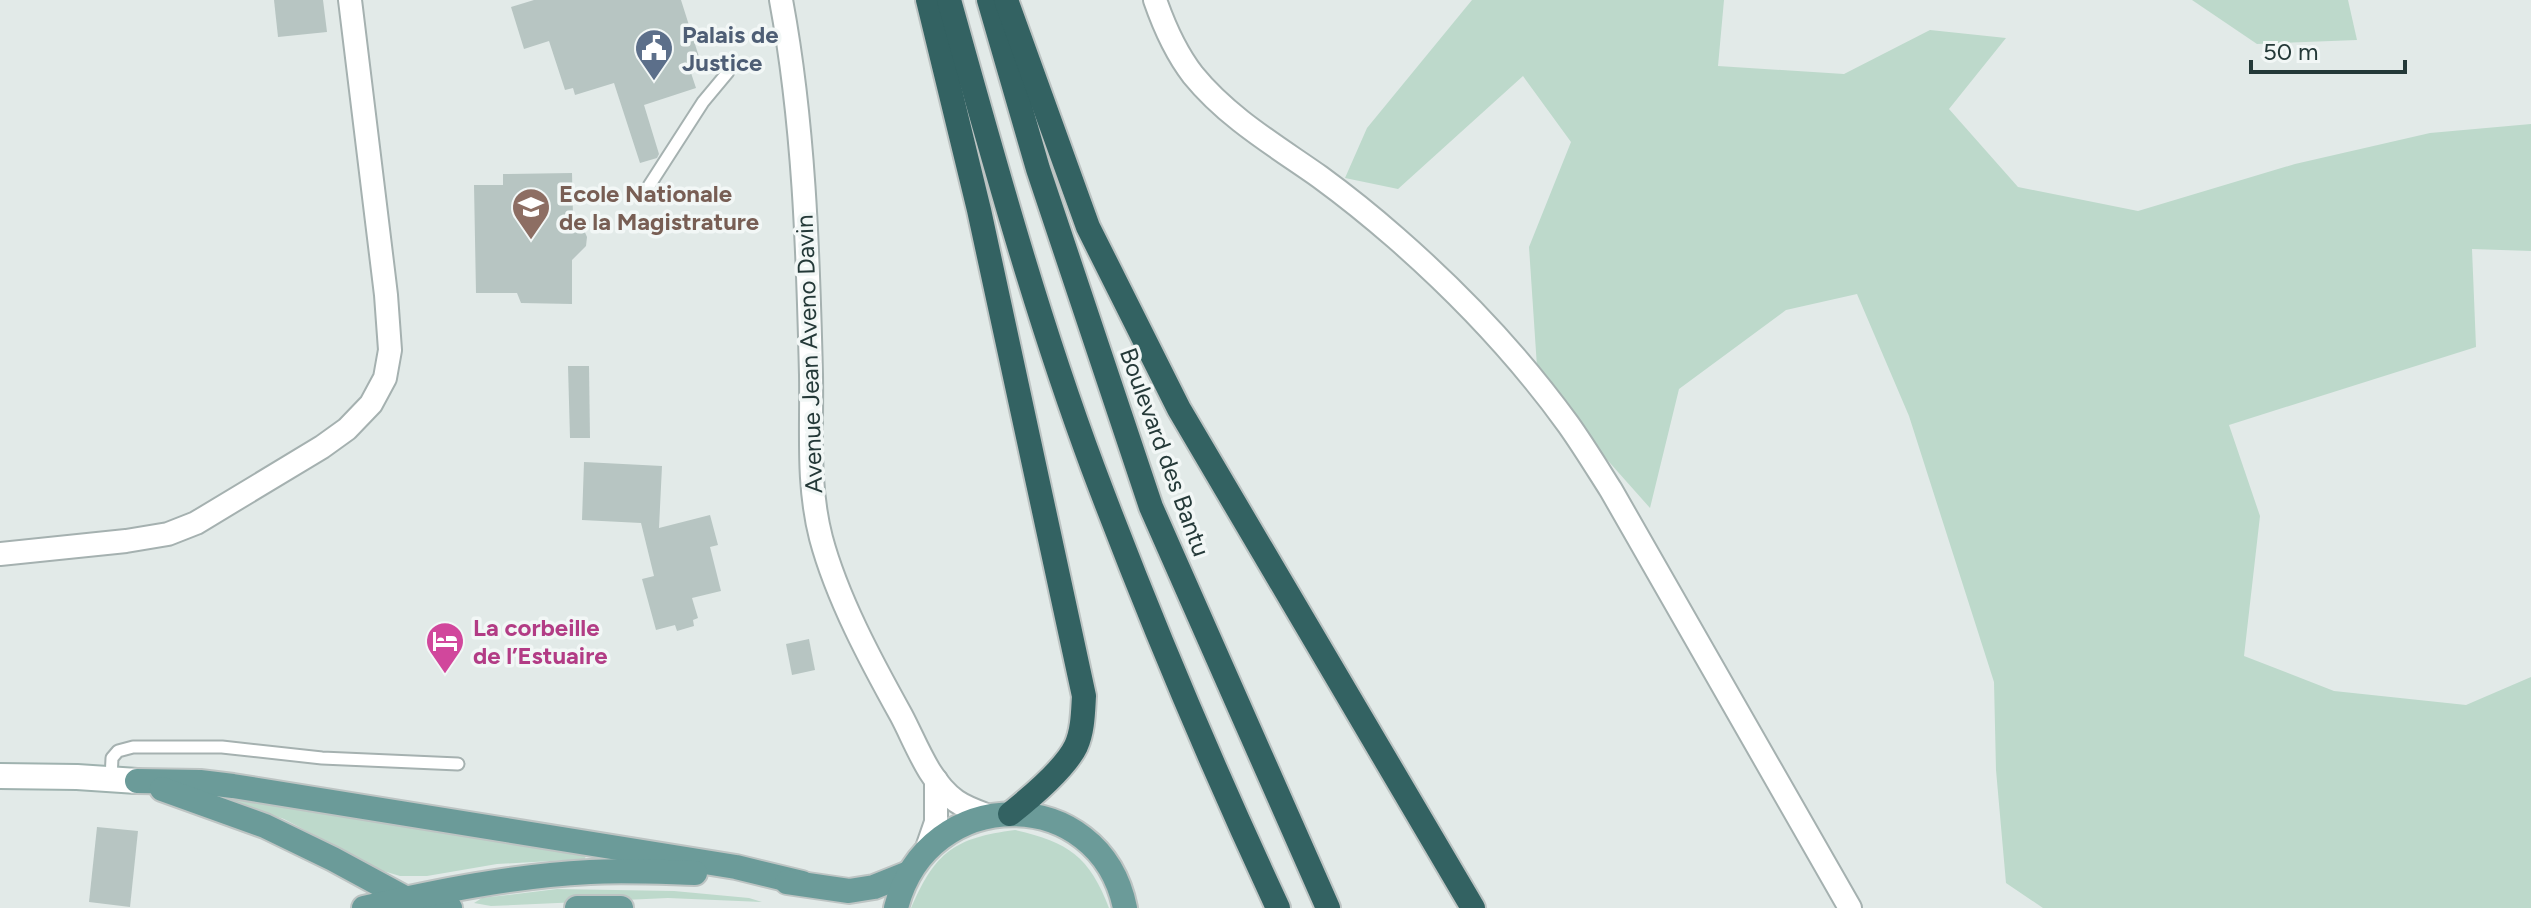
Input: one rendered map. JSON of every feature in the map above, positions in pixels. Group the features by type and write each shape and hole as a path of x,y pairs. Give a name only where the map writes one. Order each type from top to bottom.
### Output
{"highway":[{"path":"928,0 983,226 1084,696 1083,720 1075,748 1039,791 1000,815"},
{"path":"949,0 1017,243 1092,467 1210,760 1278,908"},
{"name":"Boulevard des Bantu","path":"989,0 1038,169 1151,507 1328,908"},
{"path":"1006,0 1088,227 1179,409 1471,906"}],"main road":[{"path":"0,776 200,782 736,867 802,883"},
{"path":"137,781 265,826 405,898 450,908"},
{"path":"896,908 909,873 927,848 956,827 1000,815 1046,819 1078,835 1104,860 1138,908"},
{"path":"364,908 504,880 591,872 713,874 849,891 874,887 909,873"},
{"path":"1114,875 1125,908"},
{"path":"577,908 621,908"}],"street":[{"path":"0,554 126,541 168,534 196,523 322,447 347,429 371,404 385,378 390,350 350,0"},
{"name":"Avenue Jean Aveno Davin","path":"781,0 792,67 804,203 811,376 810,464 821,539 857,630 936,780"},
{"path":"1155,0 1171,40 1192,74 1215,99 1394,236 1438,276 1510,351 1569,425 1619,503 1850,908"},
{"path":"936,780 956,801 1000,815"},
{"path":"927,848 936,822 936,780"}],"lane":[{"path":"647,189 703,102 728,72"},
{"path":"111,779 112,758 118,751 133,747 256,749 322,758 458,764"}],"green space":[{"path":"1472,0 1724,0 1718,66 1844,74 1930,30 2006,38 1949,109 2018,187 2138,211 2295,164 2430,133 2531,124 2531,251 2472,249 2476,347 2229,425 2260,516 2244,656 2334,691 2466,705 2531,677 2531,908 2043,908 2006,883 1996,770 1994,682 1909,416 1857,294 1786,310 1679,389 1650,508 1538,382 1529,247 1571,142 1523,76 1398,189 1345,178 1367,128"},
{"path":"2192,0 2348,0 2357,40 2257,44"},
{"path":"231,795 340,816 586,855 585,859 497,864 427,876 400,876 380,870 284,819 227,800"},
{"path":"1015,830 1049,840 1074,854 1093,876 1109,908 911,908 929,873 949,851 976,838"},
{"path":"557,889 674,891 762,902 668,898 491,906 474,903 482,898"}],"building":[{"path":"274,0 323,0 327,32 278,37"},
{"name":"Palais de Justice","path":"534,0 681,0 700,60 688,64 696,88 644,105 659,154 657,158 640,163 614,83 575,95 573,88 565,90 549,41 524,49 511,7"},
{"name":"Ecole Nationale de la Magistrature","path":"572,173 573,217 580,221 587,237 586,246 572,260 572,304 521,303 517,293 476,293 474,185 503,185 503,174"},
{"path":"568,366 589,366 590,438 570,438"},
{"path":"584,462 662,466 659,528 710,515 718,545 710,547 721,591 692,598 698,618 693,620 694,626 677,631 675,625 656,630 642,579 654,576 641,523 582,520"},
{"path":"809,639 815,670 792,675 786,644"},
{"path":"97,827 138,831 130,907 89,902"}],"place":[{"name":"Palais de Justice","path":"654,82"},
{"name":"Ecole Nationale de la Magistrature","path":"531,241"},
{"name":"La corbeille de l’Estuaire","path":"445,675"}]}
